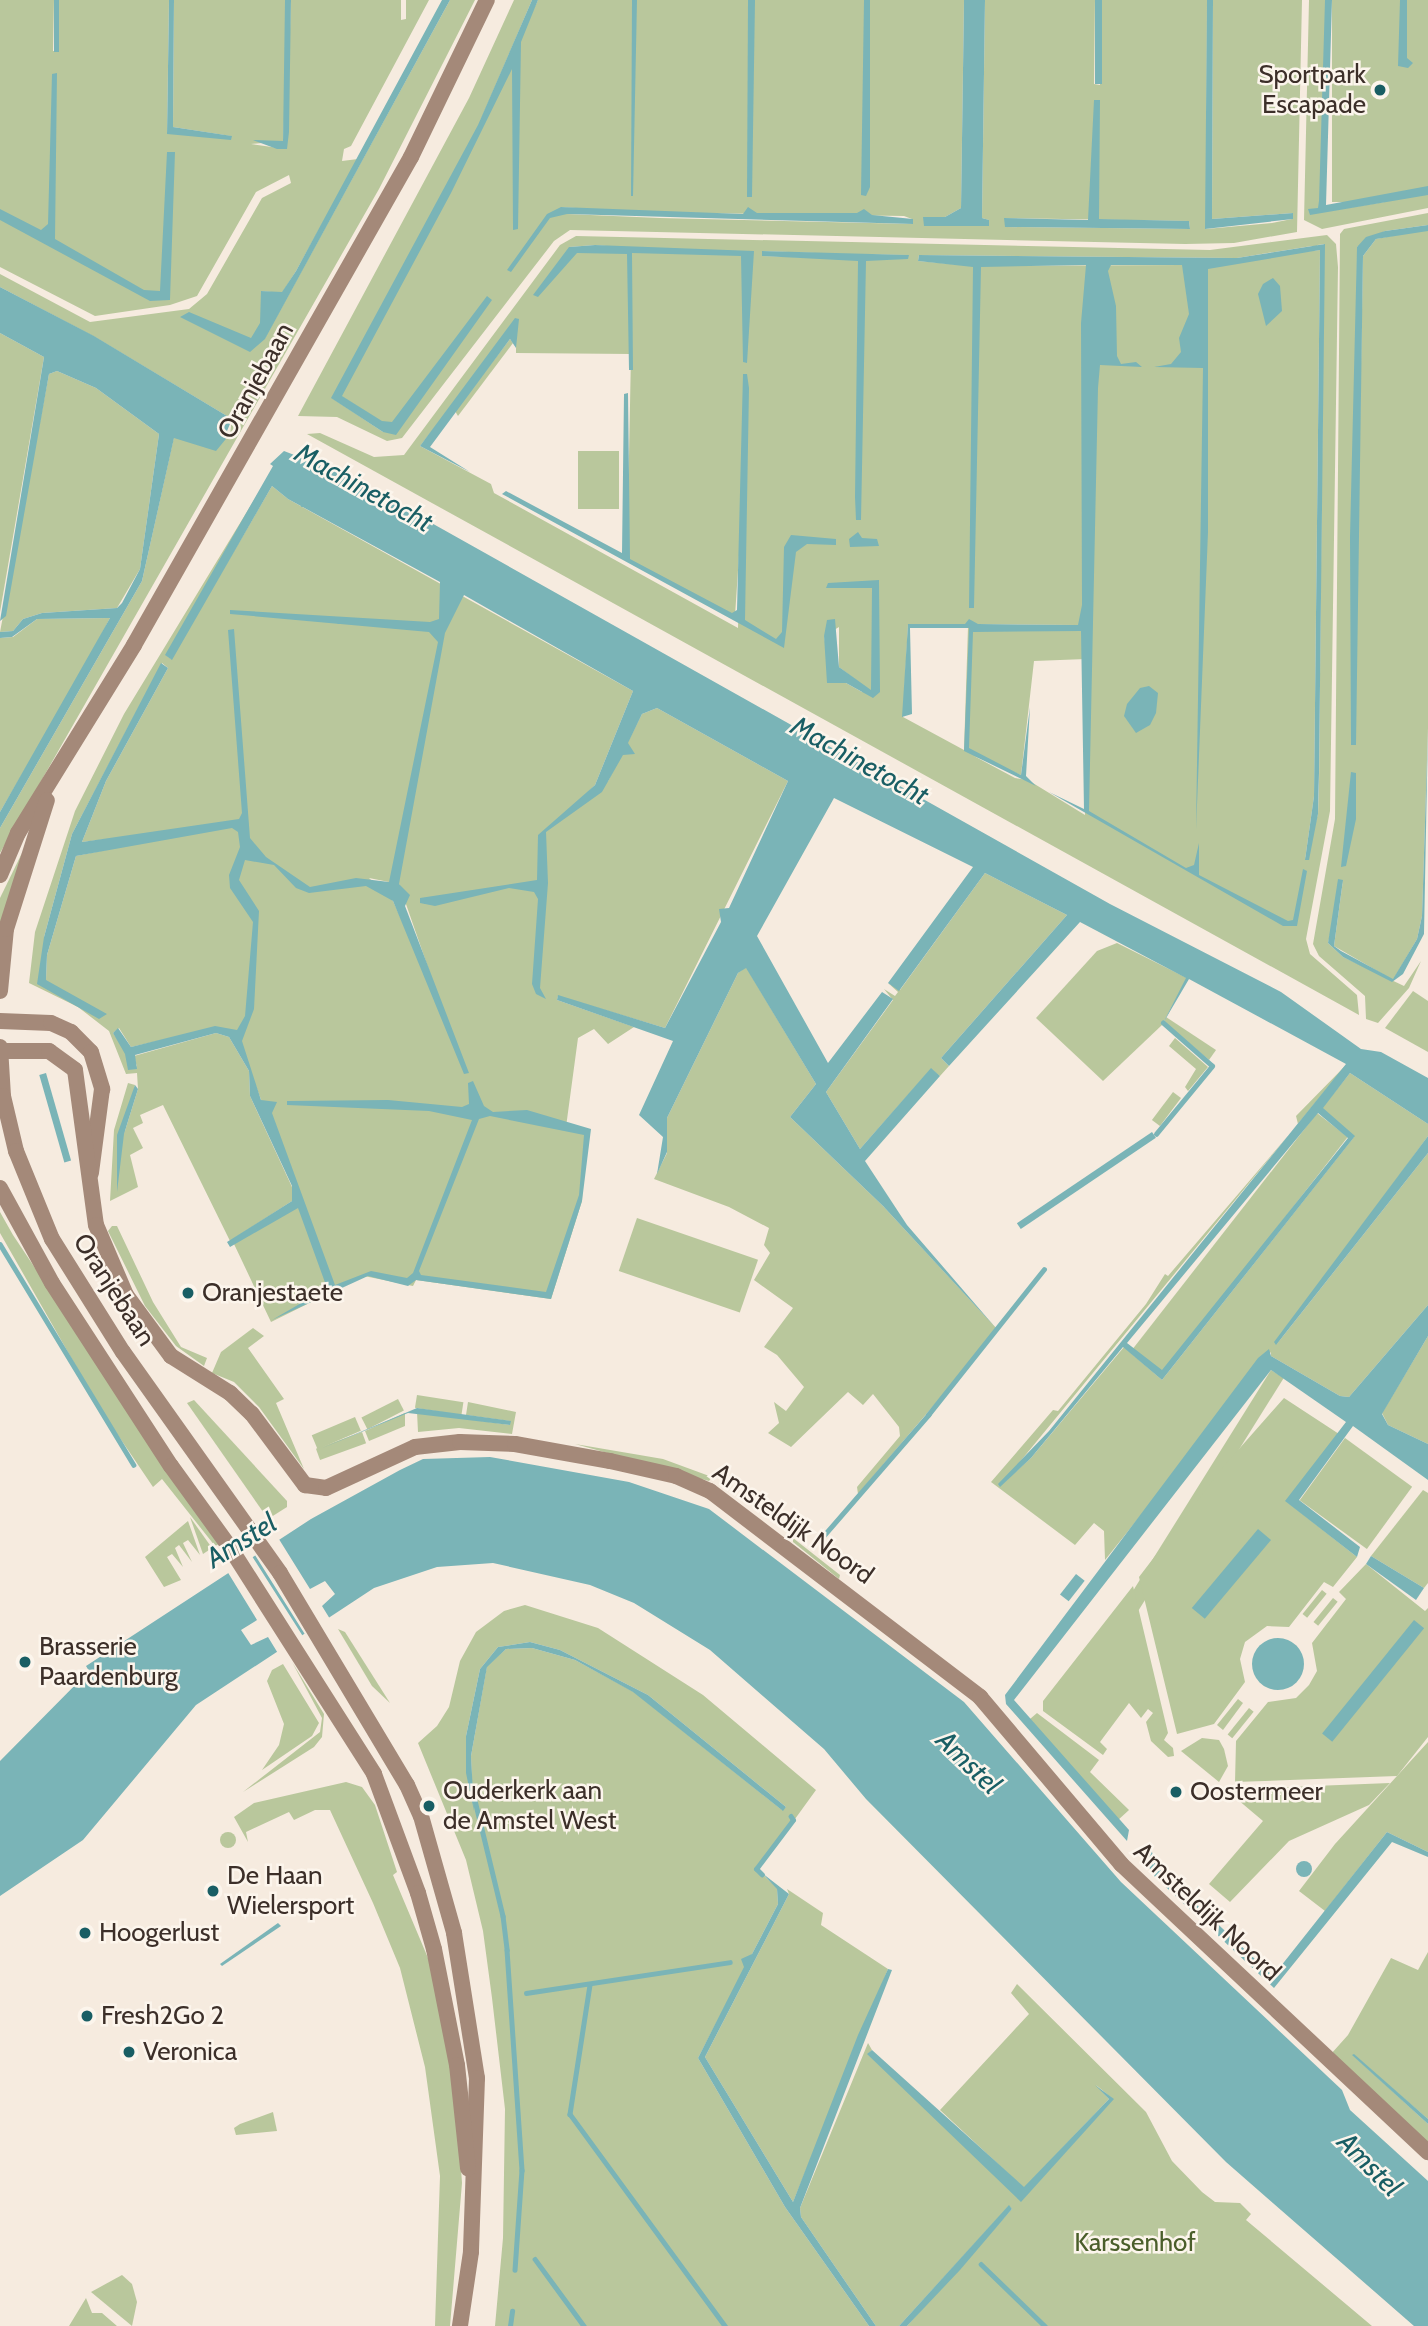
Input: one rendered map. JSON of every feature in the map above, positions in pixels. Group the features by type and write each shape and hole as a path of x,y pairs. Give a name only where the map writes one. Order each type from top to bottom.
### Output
{"main road":[{"name":"Oranjebaan","path":"0,875 18,833 54,779 411,157 487,0"},
{"name":"Oranjebaan","path":"0,991 6,929 54,779"},
{"name":"Amsteldijk Noord","path":"0,1021 44,1022 61,1027 79,1038 96,1061 102,1089 90,1183"},
{"name":"Oranjebaan","path":"0,1050 3,1096 16,1151 52,1239 123,1352 252,1531 407,1785 454,1933 477,2078 473,2202"},
{"name":"Amsteldijk Noord","path":"0,1050 50,1051 75,1070 90,1183 101,1241 139,1316 171,1356 238,1400 305,1485 326,1488 415,1447 484,1442 610,1461 676,1476 717,1495 980,1697 1121,1864 1428,2152"},
{"name":"Oranjebaan","path":"0,1188 52,1283 171,1466 229,1546 374,1774 418,1893 451,2032 473,2202"},
{"path":"460,2326 473,2202"}],"green space":[{"path":"0,0 54,0 53,51 58,51 59,0 169,0 167,133 231,136 173,127 174,0 290,0 283,141 251,144 286,149 291,0 401,0 401,20 406,19 406,0 429,0 351,146 344,149 342,161 358,159 296,271 282,293 261,291 265,338 450,0 475,0 379,189 0,853 0,828 142,581 174,437 224,437 230,434 232,419 95,337 0,287 0,274 90,322 189,309 207,294 262,198 291,183 289,175 256,192 197,296 170,305 95,316 0,267"},
{"path":"514,0 532,0 479,124 538,0 964,0 961,208 945,217 989,220 982,218 985,0 1095,0 1094,84 1100,85 1102,0 1207,0 1206,229 1272,223 1292,219 1293,213 1212,219 1213,0 1302,0 1297,232 1234,243 1185,244 570,230 554,241 402,438 387,441 337,417 298,416 469,98","holes":["561,207 634,212 904,216 912,219 913,224 567,214","1005,218 1189,221 1190,229 1006,227","341,396 382,422 392,422 383,432 332,398"]},
{"path":"1309,0 1325,0 1326,206 1310,214 1428,195 1428,208 1322,229 1304,220"},
{"name":"Sportpark Escapade","path":"1332,0 1428,0 1428,202 1332,202"},
{"path":"1428,213 1428,225 1385,231 1357,247 1356,637 1363,256 1376,239 1428,229 1428,728 1422,916 1417,939 1393,980 1334,946 1343,880 1328,943 1343,957 1404,986 1421,961 1409,988 1378,1023 1366,1019 1365,996 1319,956 1313,944 1335,819 1340,234 1344,229"},
{"path":"1327,235 1336,244 1338,267 1330,811 1306,939 1310,954 1357,995 1359,1015 307,434 320,433 374,457 404,455 560,245 576,236 1210,250","holes":["1324,244 1319,785 1318,814 1305,860 1314,796 1320,250 1182,265 973,266 918,261 919,255 1237,258","595,245 631,248 576,253 569,247","762,251 909,255 886,260 762,256","516,324 516,353 631,354 627,559 735,616 740,540 738,628 494,493 491,484 420,446","908,624 968,627 964,750 903,717","967,624 1091,624 1081,631 973,631","839,627 839,667 861,684 862,692 846,683 832,682 824,636","1086,659 1085,815 1028,780 1015,778 974,756 1021,775 1034,661"]},
{"path":"0,333 44,357 0,612"},
{"path":"510,339 513,343 458,416 455,411"},
{"path":"57,371 96,388 159,434 140,569 117,608 42,613 23,619 13,631 0,632 49,374"},
{"path":"578,451 619,451 619,509 578,509"},
{"path":"265,482 166,655 171,659 272,486 288,499 633,691 595,785 567,812 608,781 642,714 657,708 788,781 665,1028 558,996 557,1000 634,1027 608,1044 594,1029 578,1038 566,1127 585,1130 582,1201 551,1299 416,1280 413,1286 364,1276 271,1322 234,1244 300,1203 251,1073 230,1031 206,1030 131,1047 119,1028 113,1033 137,1067 134,1056 216,1033 229,1037 249,1071 250,1096 292,1187 292,1201 230,1241 163,1105 140,1115 143,1123 133,1128 143,1148 130,1155 138,1187 110,1201 114,1130 128,1083 135,1085 124,1134 138,1089 137,1073 126,1074 109,1031 78,1007 29,983 35,932 75,811 124,714","holes":["162,663 168,668 106,781 82,842 234,824 76,856 47,955 46,980 44,937 72,834","369,878 399,884 447,1022 393,901"]},
{"path":"110,618 0,812 0,638 13,637 37,619"},
{"path":"22,853 0,942 0,898"},
{"path":"985,873 1067,915 941,1058 949,1066 940,1076 931,1069 860,1149 826,1092 893,1000 884,989 895,996 898,992 888,983 900,990"},
{"path":"1117,943 1187,978 1162,1025 1103,1081 1036,1018 1097,951"},
{"path":"746,967 816,1084 790,1117 883,1206 998,1330 858,1494 857,1487 900,1436 899,1427 873,1394 863,1405 848,1392 791,1447 768,1433 779,1423 774,1402 786,1411 804,1387 777,1355 764,1347 793,1308 754,1280 770,1253 764,1245 769,1228 729,1207 654,1179 667,1153 667,1118 738,973"},
{"path":"1413,991 1428,1001 1428,1052 1385,1028"},
{"path":"1166,1017 1216,1050 1209,1060 1164,1022"},
{"path":"1175,1038 1208,1067 1188,1091 1185,1087 1196,1069 1169,1046"},
{"path":"1347,1064 1298,1124 1296,1116"},
{"path":"1350,1073 1428,1124 1428,1136 1276,1345 1428,1153 1428,1305 1349,1397 1340,1396 1271,1356 1271,1352 1105,1560 1104,1531 1094,1523 1075,1545 991,1482 1053,1410 1058,1411 1146,1304 1165,1274 1168,1276 1289,1134 1000,1486 1031,1458 1124,1347 1162,1380 1354,1137 1322,1108"},
{"path":"1173,1092 1181,1098 1160,1126 1152,1120"},
{"path":"1317,1113 1348,1137 1163,1373 1132,1349"},
{"path":"0,1212 219,1544 215,1546 162,1479 153,1487 101,1410 0,1233"},
{"path":"637,1218 758,1260 740,1313 619,1271"},
{"path":"112,1226 117,1226 153,1302 181,1347 207,1358 204,1366 176,1346 145,1306 108,1231"},
{"path":"253,1328 264,1336 248,1348 284,1399 276,1403 304,1469 259,1407 234,1382 212,1373 221,1352"},
{"path":"1428,1336 1428,1444 1388,1425 1382,1413"},
{"path":"1271,1370 1284,1378 1072,1717 1059,1709"},
{"path":"417,1395 463,1402 461,1415 415,1408"},
{"path":"1284,1398 1339,1434 1286,1501 1357,1557 1333,1587 1324,1582 1289,1627 1267,1626 1245,1642 1240,1659 1245,1682 1214,1724 1177,1734 1139,1577 1224,1466"},
{"path":"398,1399 404,1411 367,1429 361,1418"},
{"path":"194,1400 287,1501 287,1507 268,1519 187,1403"},
{"path":"468,1402 516,1412 512,1434 459,1428 418,1432 417,1412 510,1425 510,1421 466,1415"},
{"path":"405,1413 405,1426 369,1441 365,1431"},
{"path":"355,1417 361,1431 318,1449 312,1435"},
{"path":"362,1432 366,1443 320,1460 316,1449"},
{"path":"1345,1438 1412,1487 1367,1549 1300,1500"},
{"path":"575,1444 663,1459 712,1477 709,1481"},
{"path":"1423,1490 1428,1493 1428,1583 1424,1588 1371,1556"},
{"path":"190,1517 212,1548 203,1554"},
{"path":"188,1521 200,1555 188,1540 183,1543 192,1562 179,1545 175,1548 183,1567 172,1554 167,1557 181,1580 164,1587 145,1557"},
{"path":"793,1538 840,1575 839,1579 793,1542"},
{"path":"1366,1564 1425,1611 1428,1608 1428,1737 1397,1776 1235,1782 1236,1741 1268,1702 1296,1698 1309,1685 1317,1671 1312,1643 1346,1599 1339,1592"},
{"path":"1133,1586 1168,1733 1164,1740 1173,1748 1174,1756 1168,1757 1151,1741 1146,1722 1153,1713 1148,1709 1141,1718 1129,1703 1100,1742 1107,1749 1103,1755 1043,1711 1043,1701"},
{"path":"1322,1590 1327,1594 1307,1618 1302,1614"},
{"path":"1333,1598 1338,1602 1318,1626 1313,1622"},
{"path":"525,1605 598,1628 703,1695 816,1790 758,1870 777,1888 778,1904 698,2058 785,2207 869,2326 495,2326 503,2238 505,2109 492,1998 483,1931 466,1860 418,1743 437,1726 449,1707 460,1661 476,1632 504,1611","holes":["530,1642 560,1650 648,1695 786,1807 782,1810 634,1692 575,1660 532,1648 506,1649 487,1666 471,1756 473,1806 466,1736 480,1669 498,1647"]},
{"path":"338,1629 345,1632 390,1703 372,1686"},
{"path":"292,1662 324,1714 322,1737 314,1747 243,1792 320,1732 322,1718"},
{"path":"283,1664 319,1723 312,1736 262,1770 279,1745 284,1724 267,1681 272,1670"},
{"path":"1238,1699 1243,1703 1223,1730 1217,1725"},
{"path":"1249,1708 1254,1712 1232,1738 1228,1734"},
{"path":"1037,1713 1099,1760 1090,1772 1129,1810 1117,1821 1030,1719"},
{"path":"1202,1738 1219,1740 1224,1749 1228,1766 1219,1782 1181,1751"},
{"path":"1428,1742 1428,1852 1387,1832 1325,1911 1299,1891 1335,1844"},
{"path":"346,1782 362,1787 375,1805 397,1872 393,1875 436,1977 457,2109 462,2183 450,2326 435,2326 440,2176 425,2067 400,1968 373,1903 330,1810 315,1810 294,1820 289,1812 246,1832 248,1842 234,1817 254,1803"},
{"path":"1390,1783 1369,1805 1289,1841 1230,1902 1209,1884 1263,1821 1231,1794 1236,1789"},
{"path":"225,1832 231,1832 236,1840 234,1846 225,1848 220,1843 220,1837"},
{"path":"787,1889 823,1913 821,1925 888,1969 793,2202 705,2057 789,1894"},
{"path":"1428,1952 1428,2119 1353,2055 1428,2124 1428,2144 1331,2054 1348,2035 1391,1958 1418,1970"},
{"name":"Karssenhof","path":"1017,1984 1146,2112 1172,2161 1202,2192 1215,2202 1240,2203 1251,2214 1246,2220 1372,2326 907,2326 1012,2209 1009,2206 899,2326 876,2326 801,2217 800,2208 868,2043 872,2050 868,2054 1021,2201 1113,2099 1096,2085 1109,2099 1024,2188 940,2110 1029,2014 1011,1993"},
{"path":"273,2112 277,2131 236,2135 234,2128 240,2124"},
{"path":"122,2275 132,2284 137,2302 132,2326 91,2292"},
{"path":"86,2298 92,2313 102,2313 117,2326 69,2326"}],"water":[{"path":"54,0 59,0 59,52 54,52"},
{"path":"169,0 174,0 173,127 232,136 231,140 167,134"},
{"path":"285,0 291,0 289,132 287,149 277,149 253,140 283,141"},
{"path":"442,0 450,0 265,339 250,352 180,317 189,312 251,338 260,323 261,291 282,292 296,271"},
{"path":"532,0 538,0 521,42 518,229 513,230 512,69 451,193 342,396 382,421 392,422 487,296 492,300 396,435 383,432 331,398 478,125"},
{"path":"632,0 637,0 631,196"},
{"path":"748,0 755,0 752,197 747,197"},
{"path":"864,0 870,0 870,187 866,196 861,195"},
{"path":"964,0 985,0 982,218 989,220 989,226 924,226 923,217 945,217 961,208"},
{"path":"1095,0 1102,0 1102,84 1095,84"},
{"path":"1207,0 1213,0 1212,219 1293,213 1293,219 1205,229"},
{"path":"1325,0 1332,0 1326,205 1428,186 1428,195 1310,215 1308,209 1318,208 1319,201"},
{"path":"1400,0 1407,0 1407,58 1413,63 1408,68 1398,66"},
{"path":"57,73 55,239 144,290 160,291 167,152 175,152 170,300 150,301 0,220 0,209 41,230 48,224 52,74"},
{"path":"1094,100 1100,100 1099,219 1189,221 1190,229 1005,227 1004,218 1088,220"},
{"path":"561,207 743,214 748,207 757,213 857,213 864,209 872,215 913,219 913,224 567,214 550,218 511,272 507,270 547,214"},
{"path":"1428,225 1428,231 1376,239 1363,256 1356,745 1351,745 1350,537 1357,247 1366,237 1385,231"},
{"path":"1325,244 1318,814 1309,860 1305,860 1314,796 1320,250 1208,269 1208,532 1196,830 1203,368 1154,367 1171,364 1181,352 1179,338 1189,314 1182,265 1111,265 1108,271 1116,306 1117,356 1121,364 1136,362 1142,367 1100,365 1098,388 1089,811 1186,868 1194,865 1199,843 1199,875 1288,921 1293,920 1303,869 1307,871 1297,926 1283,926 1049,792 1084,809 1081,631 973,632 969,748 1021,775 1030,707 1026,776 1036,786 964,751 969,628 910,628 912,714 902,717 908,624 965,624 969,619 978,624 1078,625 1082,605 1081,323 1086,265 981,267 974,608 969,608 973,267 918,261 919,255 1237,258"},
{"path":"595,245 754,251 747,363 743,362 741,256 632,253 633,370 629,370 627,254 577,253 538,297 533,295 569,247"},
{"path":"762,251 909,255 908,259 866,261 861,520 856,520 855,497 858,261 762,256"},
{"path":"1273,278 1280,286 1282,311 1266,326 1258,294 1263,284"},
{"path":"0,287 94,336 232,419 227,431 230,434 216,451 174,438 142,581 0,828 0,812 110,618 37,619 12,637 0,638 0,632 13,631 23,619 42,613 117,608 122,603 140,569 159,434 96,388 57,371 49,374 6,616 0,621 44,357 0,333"},
{"path":"515,318 519,319 516,348 510,339 430,447 470,472 420,446"},
{"path":"743,374 747,374 749,388 745,620 776,639 782,632 784,547 791,535 836,539 836,545 807,544 796,552 784,648 502,494 506,491 622,553 624,394 628,393 630,559 732,613 737,610"},
{"name":"Machinetocht","path":"284,451 346,475 1110,904 1281,992 1361,1049 1381,1052 1428,1078 1428,1124 1350,1073 1323,1108 1355,1136 1162,1380 1123,1347 1031,1458 1000,1487 998,1484 1049,1431 1346,1064 1189,979 1162,1025 1186,978 1080,922 949,1066 941,1058 1067,915 985,873 899,991 888,983 973,867 834,798 757,936 828,1063 882,992 893,999 826,1092 860,1149 931,1068 940,1076 865,1161 907,1225 995,1327 883,1206 790,1117 816,1084 746,968 738,973 667,1118 667,1152 657,1174 663,1137 639,1115 673,1041 557,1000 558,995 665,1028 721,922 719,909 729,908 788,781 657,708 642,714 628,743 635,754 623,755 602,792 546,832 548,883 540,988 546,999 536,994 532,984 538,899 534,892 509,888 435,906 420,903 420,898 537,880 538,835 595,785 633,691 464,595 445,633 399,884 410,895 405,906 469,1073 464,1074 393,901 366,886 309,893 296,888 274,865 245,860 239,880 259,911 254,1009 242,1041 261,1100 277,1102 272,1113 335,1285 371,1271 407,1278 413,1273 472,1120 429,1111 287,1105 287,1101 388,1100 462,1107 469,1104 468,1083 473,1081 484,1106 493,1112 527,1110 591,1129 582,1201 551,1299 416,1280 408,1286 368,1276 272,1320 327,1288 298,1208 230,1247 227,1242 292,1201 292,1186 250,1096 249,1071 229,1037 216,1033 135,1055 137,1069 128,1070 125,1054 113,1033 118,1028 131,1047 215,1026 237,1030 245,1016 253,922 230,888 229,875 240,847 238,832 232,828 76,856 47,955 46,980 107,1014 99,1019 37,984 44,937 72,834 161,663 168,668 106,781 82,842 239,819 242,813 228,630 234,629 250,838 266,857 310,887 356,878 389,882 438,642 429,632 230,614 230,610 430,622 439,619 440,582 288,499 272,486 172,660 165,655 273,466 270,464","holes":["1318,1113 1348,1138 1162,1370 1127,1343","490,1116 584,1135 579,1195 546,1292 421,1275 419,1271 479,1119"]},
{"path":"858,532 862,538 877,539 879,546 850,547 849,539"},
{"path":"879,580 880,692 873,698 846,683 827,683 824,636 827,620 835,619 839,667 871,690 872,588 826,588 828,583"},
{"path":"1149,686 1158,693 1156,713 1150,725 1136,733 1124,716 1127,704 1140,688"},
{"path":"1428,728 1424,934 1403,974 1392,982 1343,957 1328,943 1338,879 1343,880 1334,946 1393,979 1417,939 1422,916"},
{"path":"1351,772 1356,773 1356,819 1346,866 1341,867"},
{"path":"46,1073 71,1160 64,1162 39,1075"},
{"path":"135,1085 138,1089 124,1134 117,1192 117,1135"},
{"path":"1152,1132 1156,1138 1021,1229 1017,1223"},
{"path":"1428,1136 1428,1153 1276,1345 1274,1342"},
{"path":"1428,1305 1428,1336 1382,1414 1388,1425 1428,1444 1428,1480 1353,1426 1299,1500 1360,1547 1357,1557 1285,1501 1346,1422 1271,1370 1014,1700 1129,1830 1127,1841 1006,1704 1005,1695 1258,1358 1269,1349 1271,1356 1340,1396 1349,1397"},
{"path":"417,1408 511,1421 510,1425 408,1413 320,1449"},
{"name":"Amstel","path":"490,1457 629,1482 709,1509 964,1702 1121,1882 1342,2090 1350,2110 1428,2181 1428,2326 1414,2326 1226,2162 866,1799 824,1749 710,1650 634,1603 590,1585 493,1563 437,1567 374,1588 196,1705 83,1840 0,1896 0,1761 89,1671 86,1666 311,1519 400,1470 423,1459"},
{"path":"1258,1529 1271,1540 1205,1619 1192,1608"},
{"path":"1371,1556 1424,1588 1416,1600 1366,1564"},
{"path":"1076,1574 1085,1581 1069,1601 1060,1594"},
{"path":"1414,1620 1424,1628 1332,1742 1322,1733"},
{"path":"1278,1638 1297,1645 1304,1664 1297,1683 1278,1690 1259,1683 1252,1664 1259,1645"},
{"path":"530,1642 560,1650 648,1695 786,1807 783,1811 633,1692 575,1660 532,1648 506,1649 487,1667 471,1756 474,1811 466,1773 466,1736 480,1669 498,1647"},
{"path":"1387,1832 1428,1852 1428,1857 1392,1842 1274,1988 1152,1874 1144,1854 1151,1849 1157,1867 1273,1976"},
{"path":"1304,1861 1310,1863 1310,1875 1304,1877 1298,1875 1296,1869 1298,1863"},
{"path":"762,1873 789,1894 705,2057 793,2202 858,2035 888,1969 892,1970 800,2208 801,2217 876,2326 869,2326 785,2207 698,2058 744,1967 741,1959 752,1954 778,1904 777,1889"},
{"path":"278,1923 281,1926 222,1966 220,1964"},
{"path":"872,2050 1024,2187 1109,2099 1095,2085 1114,2099 1021,2202 867,2054"},
{"path":"1352,2055 1428,2119 1428,2124"},
{"path":"1009,2205 1012,2209 960,2270 907,2326 899,2326"}],"pier":[{"path":"277,1536 310,1589 325,1581 335,1594 322,1606 330,1619 306,1636 253,1552"},
{"path":"250,1553 304,1638 279,1655 268,1637 251,1645 241,1630 257,1620 227,1571"}],"waterway":[{"path":"1156,1134 1212,1066 1163,1023"},
{"path":"0,1244 134,1465"},
{"path":"819,1541 928,1415 1044,1269"},
{"path":"473,1792 503,1916 507,1950 522,2170 515,2270"},
{"path":"762,1875 756,1869 793,1820 791,1817"},
{"path":"526,1993 730,1962"},
{"path":"590,1985 570,2114 725,2326"},
{"path":"535,2259 584,2326"},
{"path":"981,2264 1045,2326"},
{"path":"510,2326 512,2311"}],"place":[{"name":"Sportpark Escapade","path":"1380,90"},
{"name":"Oranjestaete","path":"188,1293"},
{"name":"Brasserie Paardenburg","path":"25,1662"},
{"name":"Oostermeer","path":"1176,1792"},
{"name":"Ouderkerk aan de Amstel West","path":"429,1806"},
{"name":"De Haan Wielersport","path":"213,1891"},
{"name":"Hoogerlust","path":"85,1933"},
{"name":"Fresh2Go 2","path":"87,2016"},
{"name":"Veronica","path":"129,2052"}]}
